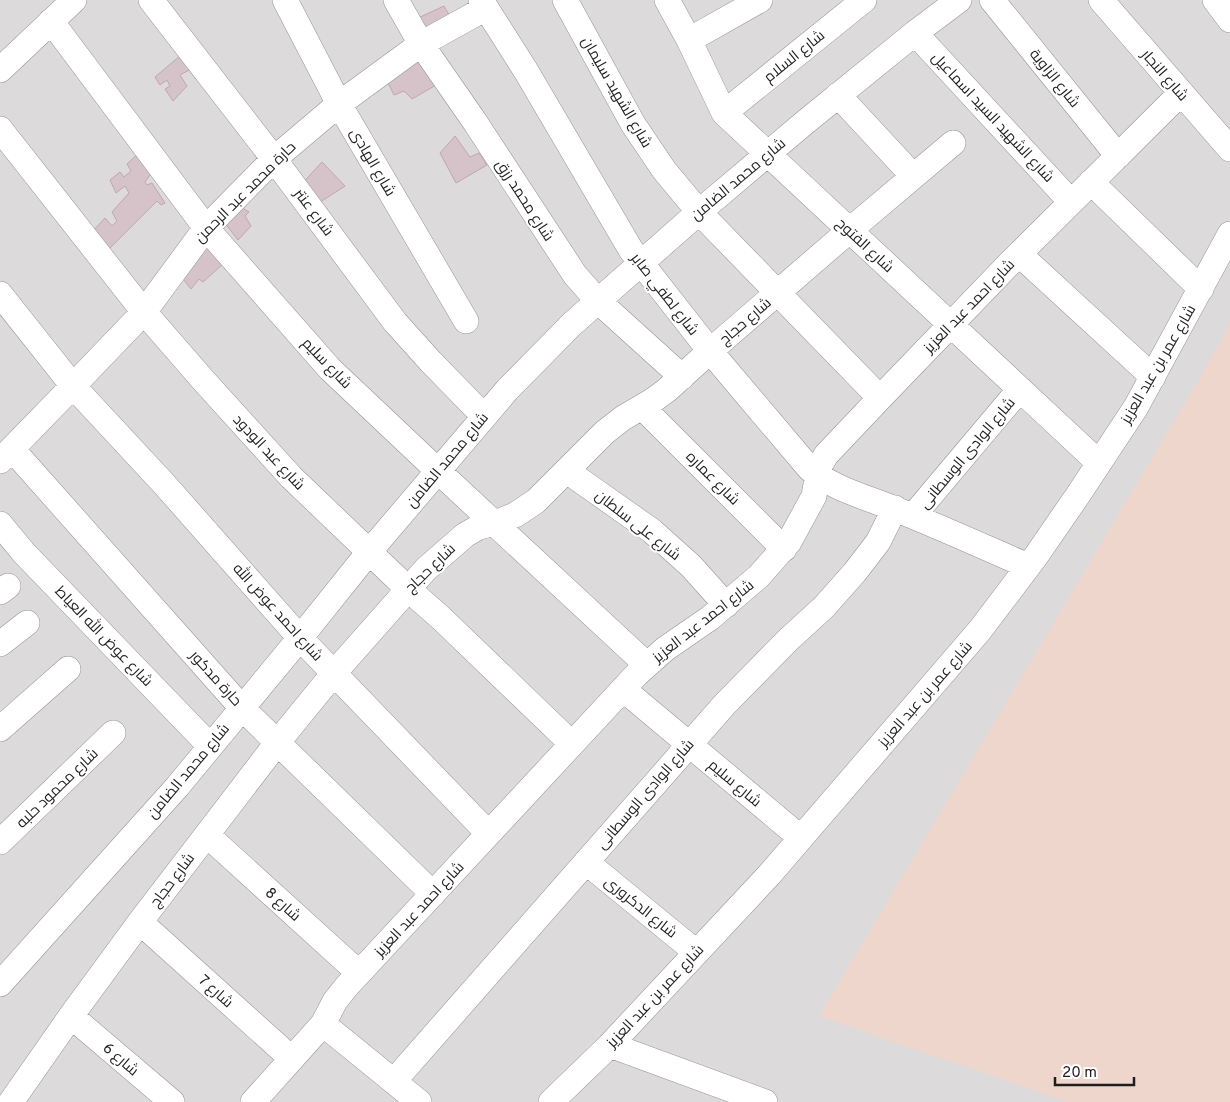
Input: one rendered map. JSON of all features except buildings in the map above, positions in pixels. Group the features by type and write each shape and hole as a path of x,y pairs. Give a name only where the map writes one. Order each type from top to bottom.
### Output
{"street":[{"name":"شارع عنتر","path":"151,0 274,159 395,322 431,362 485,416"},
{"name":"شارع الهادى","path":"285,0 339,104 466,321"},
{"name":"شارع محمد رزق","path":"396,0 421,44 475,122 575,275 598,302 682,377"},
{"name":"شارع الشهيد سليمان","path":"565,0 633,124 664,170 699,212 880,398"},
{"name":"شارع الفتوح","path":"667,0 689,40 724,113 1098,463"},
{"path":"689,40 760,0"},
{"name":"شارع السلام","path":"724,113 864,0"},
{"name":"شارع محمد الضامن","path":"0,984 177,787 369,552 507,390 572,324 699,212 838,95 959,0"},
{"name":"شارع الزاوية","path":"992,0 1118,156"},
{"name":"شارع النجار","path":"1101,0 1230,149"},
{"path":"0,70 70,1"},
{"name":"حارة محمد عبد الرحمن","path":"6,455 144,312 206,228 274,159 339,104 421,44 483,4"},
{"name":"شارع لطفي صابر","path":"483,4 526,72 631,250 710,351 809,468 817,476 830,483 904,512 1028,566"},
{"name":"شارع سليم","path":"51,21 206,228 330,368 647,665"},
{"name":"شارع الشهيد السيد اسماعيل","path":"915,33 1072,202"},
{"name":"شارع احمد عبد العزيز","path":"254,1102 324,1024 335,1001 359,973 623,689 665,649 710,618 760,576 789,542 814,496 819,467 826,455 1019,254 1181,93"},
{"path":"838,95 914,176"},
{"name":"شارع عبد الودود","path":"0,129 144,312 291,477 572,744"},
{"name":"شارع حجاج","path":"11,1102 71,1016 206,835 334,673 426,569 465,535 479,527 515,515 536,501 605,432 667,390 777,293 953,143"},
{"path":"1091,182 1201,289"},
{"name":"شارع عمر بن عبد العزيز","path":"551,1102 610,1045 769,875 980,630 1078,496 1136,407 1230,234"},
{"path":"1019,254 1153,377"},
{"name":"شارع احمد عوض الله","path":"0,294 73,386 300,638 488,833"},
{"name":"شارع الوادى الوسطانى","path":"401,1093 586,862 689,744 725,704 824,607 904,512 1020,390"},
{"name":"شارع عماره","path":"642,407 784,548"},
{"name":"حارة مدكور","path":"6,455 242,708 433,894"},
{"name":"شارع على سلطان","path":"567,471 652,531 691,566 726,605"},
{"name":"شارع عوض الله العياط","path":"0,524 24,553 210,746"},
{"path":"0,644 27,623"},
{"path":"0,729 68,668"},
{"name":"شارع سليم","path":"623,689 801,838"},
{"name":"شارع محمود حلبه","path":"0,842 113,733"},
{"name":"شارع 8","path":"206,835 359,973"},
{"name":"شارع الدكرورى","path":"586,862 696,952"},
{"name":"شارع 7","path":"140,922 292,1059"},
{"name":"شارع 6","path":"71,1016 172,1102"},
{"path":"324,1024 401,1093"},
{"path":"610,1045 765,1102"}],"shaded area":[{"path":"0,0 1230,0 1230,1102 0,1102"},
{"path":"1230,323 1230,1102 1067,1102 819,1016 1211,359"}]}
